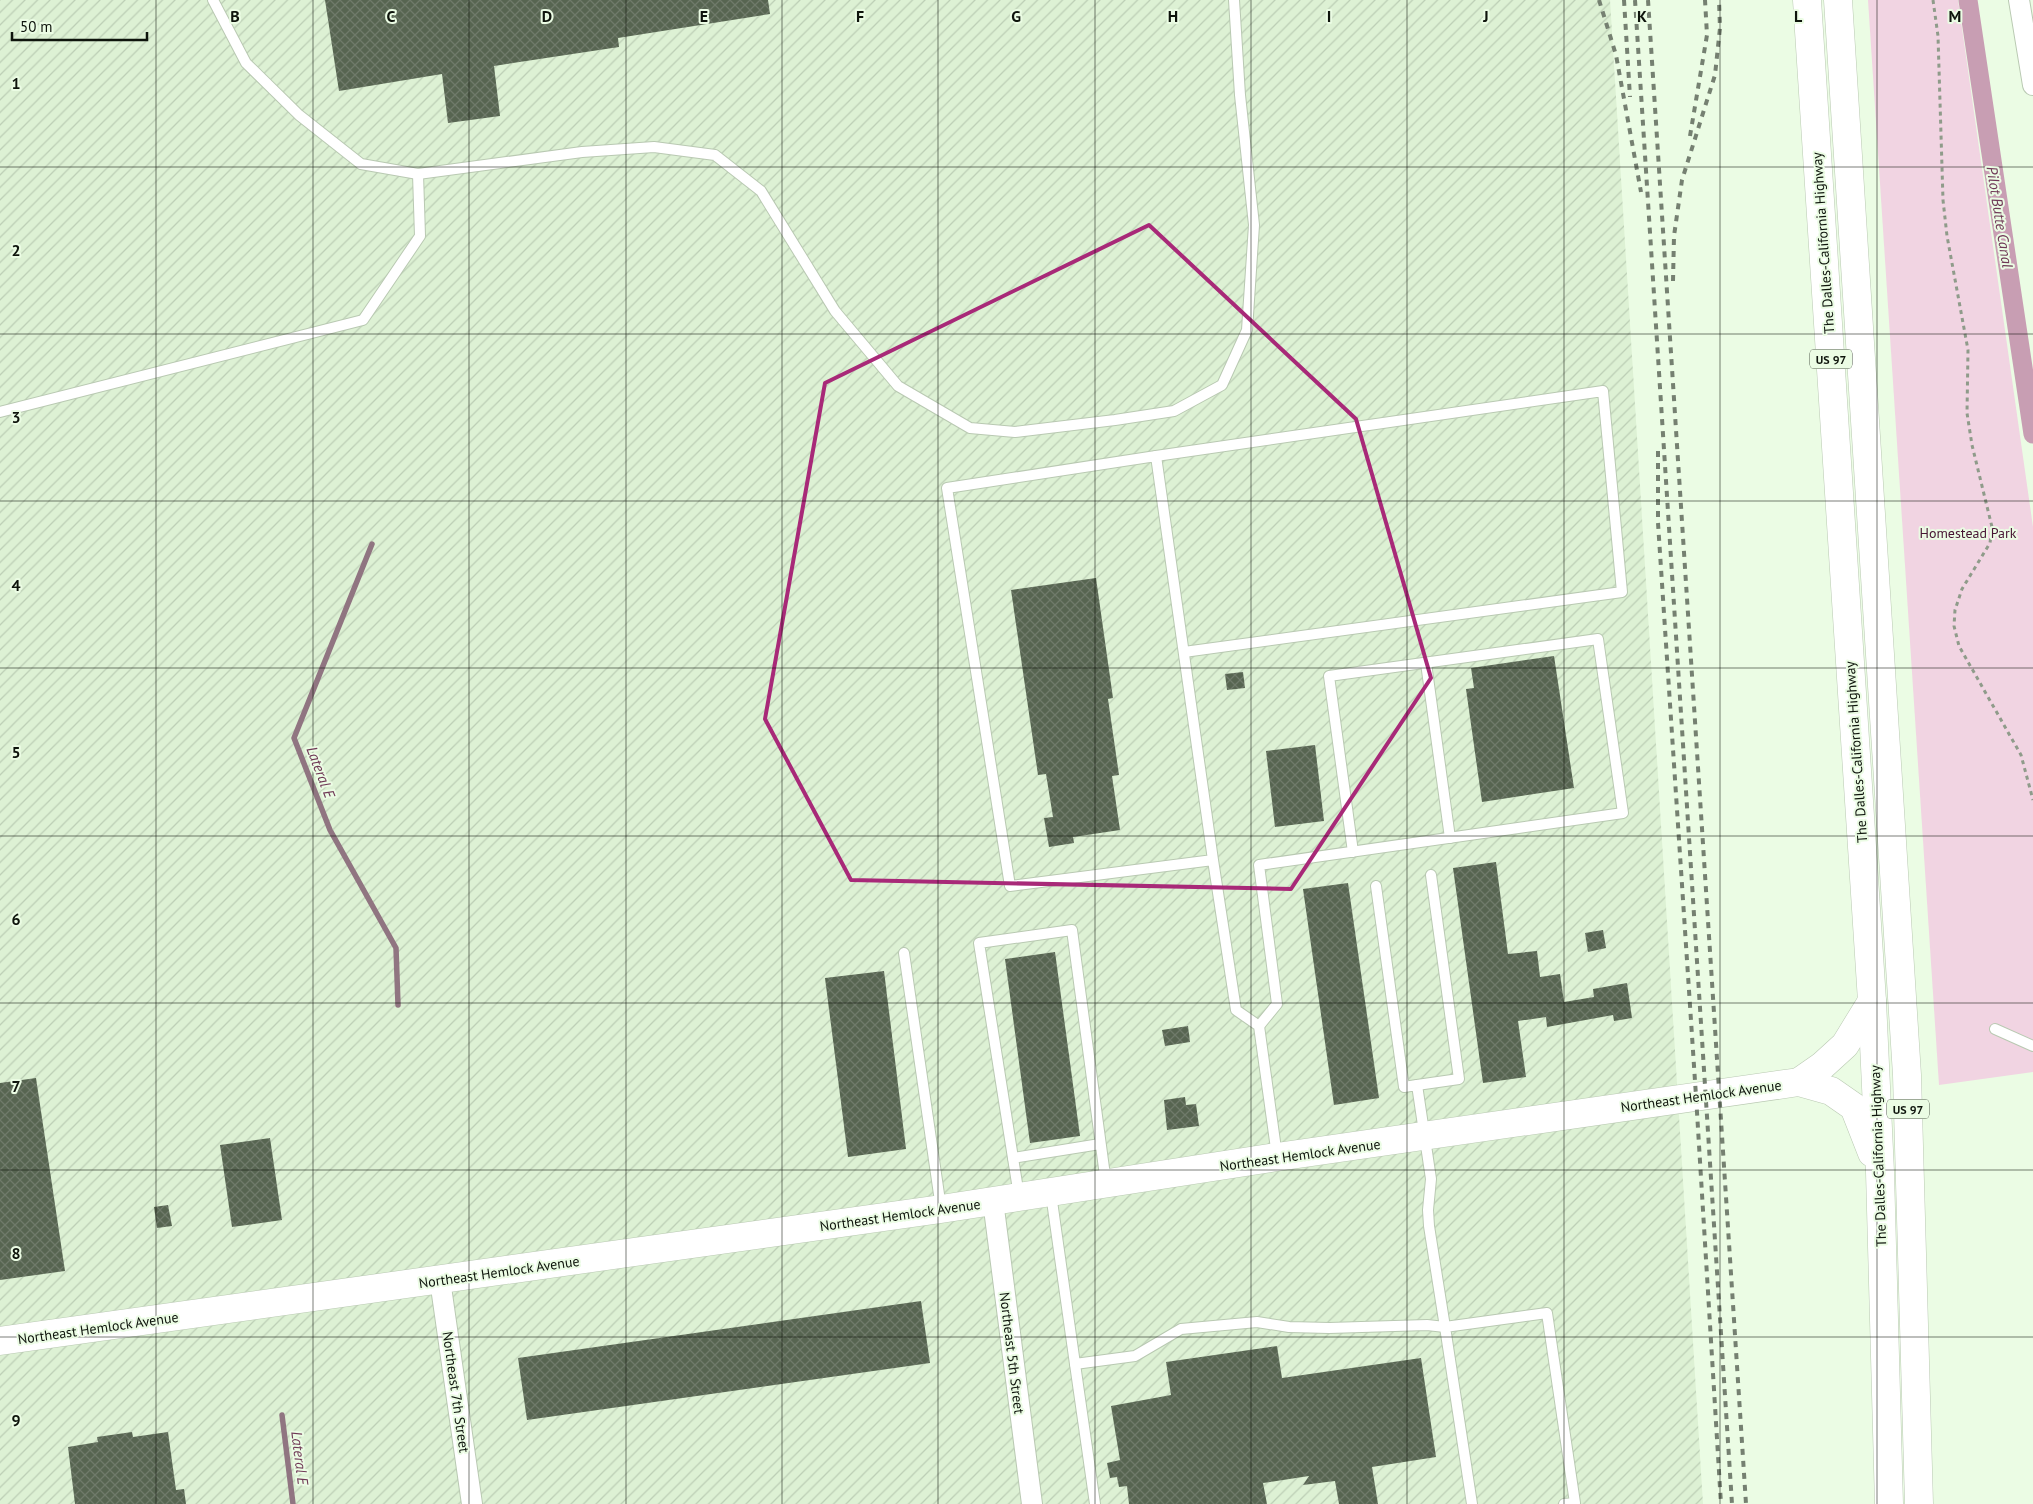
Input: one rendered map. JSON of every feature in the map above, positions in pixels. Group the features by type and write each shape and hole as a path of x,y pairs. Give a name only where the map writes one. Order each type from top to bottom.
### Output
{"main road":[{"name":"The Dalles-California Highway","path":"1807,0 1872,1001 1880,1172 1890,1504"},
{"name":"US 97","path":"1838,0 1907,1076 1919,1504"},
{"path":"1799,1082 1822,1066 1845,1045 1872,1001"},
{"path":"1799,1082 1831,1091 1854,1106 1880,1172"},
{"name":"Northeast Hemlock Avenue","path":"0,1341 1006,1200 1277,1157 1799,1082"}],"street":[{"path":"2019,0 2033,85"},
{"name":"Northeast 5th Street","path":"1006,1200 1032,1504"},
{"name":"Northeast 7th Street","path":"440,1280 472,1504"}],"lane":[{"path":"213,0 246,63 299,115 361,164 418,174 582,152 654,146 715,155 760,190 835,311 898,386 970,428 1015,432 1174,411 1222,385 1246,330 1254,225 1240,95 1234,0"},
{"path":"0,412 363,320 420,236 418,174"},
{"path":"1184,652 1622,592 1603,391 947,488 1010,886 1213,860"},
{"path":"1156,456 1236,1010 1259,1026"},
{"path":"1277,1157 1259,1026 1277,1004 1259,865 1353,852 1623,813 1598,639 1329,676 1353,852"},
{"path":"1426,663 1450,838"},
{"path":"1376,886 1404,1087 1459,1078 1430,875"},
{"path":"1006,1200 1013,1158 979,943 1072,930 1106,1184"},
{"path":"904,952 941,1209"},
{"path":"1995,1029 2033,1046"},
{"path":"1418,1085 1431,1179 1428,1210 1429,1226 1472,1504"},
{"path":"1013,1158 1100,1144"},
{"path":"1051,1193 1095,1504"},
{"path":"1075,1364 1135,1356 1181,1329 1257,1322 1289,1327 1329,1328 1427,1325 1444,1327 1547,1313 1575,1503 1564,1504"}],"path":[{"path":"1933,0 1938,36 1943,200 1947,236 1968,350 1967,413 1992,527 1990,543 1962,589 1955,610 1954,626 1959,646 2021,755 2033,800"}],"highlighted area":[{"path":"1149,225 1356,419 1431,678 1291,889 851,880 765,719 825,383"}],"shaded area":[{"path":"0,0 1610,0 1703,1504 0,1504"}],"green space":[{"name":"Homestead Park","path":"1868,0 1958,0 2033,527 2033,1072 1939,1085"}],"building":[{"path":"325,0 768,0 770,14 618,38 619,47 494,66 500,116 448,123 442,74 339,91"},
{"path":"1096,578 1113,698 1108,699 1119,775 1112,776 1120,830 1073,837 1074,843 1049,847 1044,818 1053,817 1046,774 1038,775 1011,590"},
{"path":"1554,656 1574,788 1482,802 1466,689 1474,688 1471,668"},
{"path":"1243,672 1245,688 1227,690 1225,674"},
{"path":"1315,745 1324,821 1275,827 1266,751"},
{"path":"1496,862 1508,954 1537,951 1540,977 1560,974 1564,1002 1594,997 1593,989 1627,983 1632,1018 1614,1021 1613,1015 1547,1027 1546,1017 1518,1021 1526,1077 1483,1083 1453,868"},
{"path":"1348,883 1379,1098 1334,1105 1303,889"},
{"path":"1603,930 1606,948 1588,952 1585,933"},
{"path":"1055,952 1080,1136 1030,1143 1005,959"},
{"path":"884,971 906,1149 848,1157 825,978"},
{"path":"1188,1026 1190,1042 1165,1046 1162,1030"},
{"path":"36,1078 65,1271 0,1280 0,1083"},
{"path":"1185,1097 1186,1105 1196,1104 1199,1126 1167,1130 1164,1100"},
{"path":"270,1138 282,1220 232,1227 220,1145"},
{"path":"168,1205 172,1226 157,1228 154,1207"},
{"path":"921,1301 930,1363 527,1420 518,1358"},
{"path":"1277,1346 1282,1378 1421,1358 1436,1457 1372,1467 1378,1504 1339,1504 1335,1481 1303,1485 1309,1476 1263,1483 1267,1504 1129,1504 1127,1486 1119,1487 1117,1477 1110,1478 1107,1463 1120,1460 1111,1406 1171,1395 1166,1362"},
{"path":"132,1432 133,1437 168,1432 176,1490 184,1489 186,1504 75,1504 68,1447 98,1442 97,1437"}],"waterway":[{"name":"Pilot Butte Canal","path":"1968,0 2033,434"},
{"name":"Lateral E","path":"372,544 294,738 330,830 396,948 398,1005"},
{"name":"Lateral E","path":"282,1415 293,1504"}],"railway":[{"path":"1599,0 1616,55 1641,192"},
{"path":"1624,0 1630,97"},
{"path":"1635,0 1732,1504"},
{"path":"1648,0 1746,1504"},
{"path":"1690,136 1707,35 1705,0"},
{"path":"1673,281 1674,236 1682,180 1715,75 1720,28 1719,0"},
{"path":"1658,451 1658,523 1721,1504"}]}
